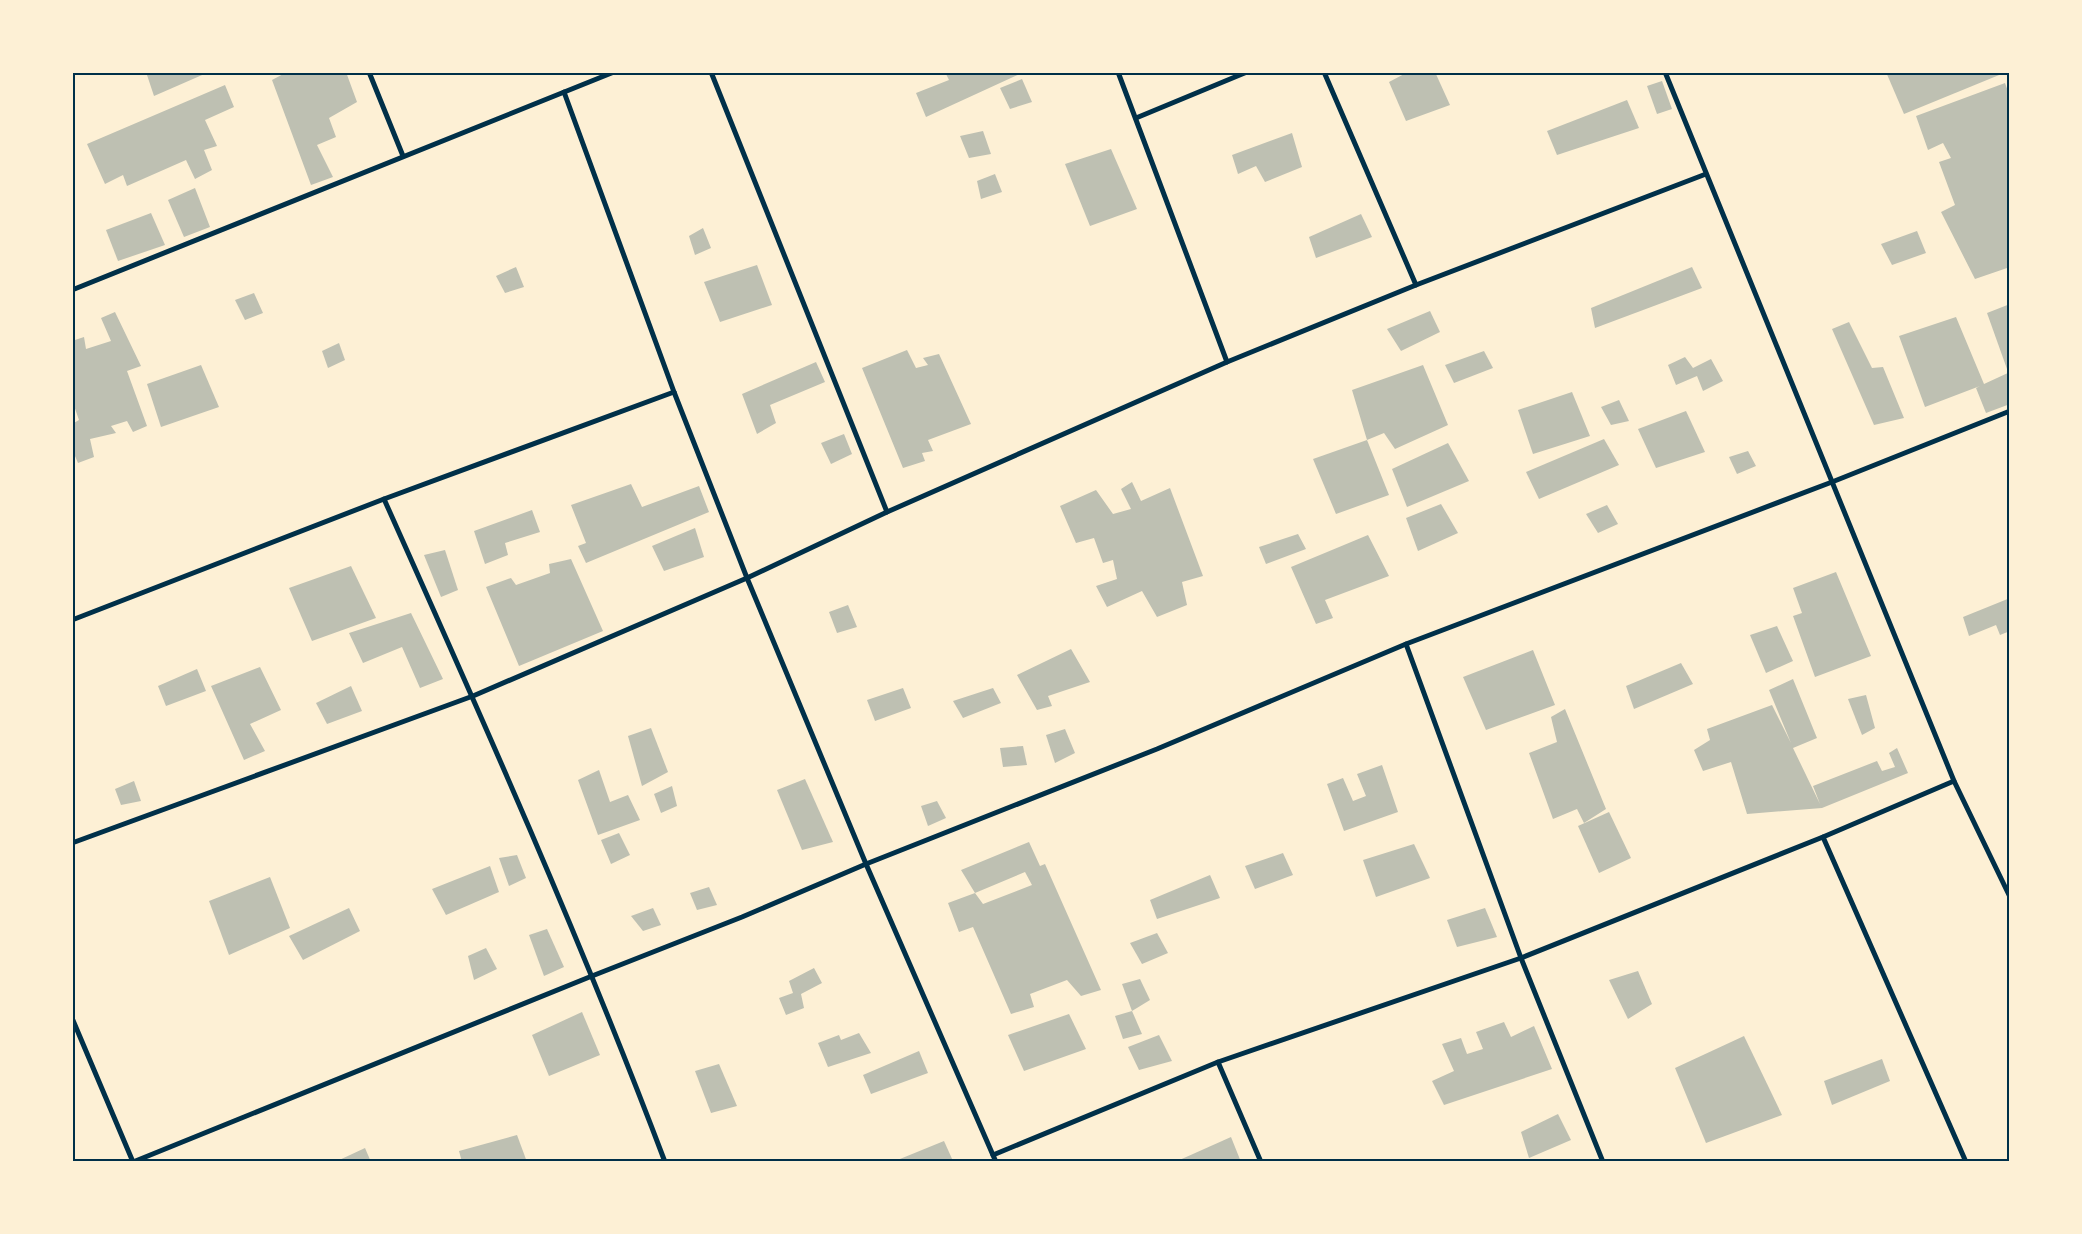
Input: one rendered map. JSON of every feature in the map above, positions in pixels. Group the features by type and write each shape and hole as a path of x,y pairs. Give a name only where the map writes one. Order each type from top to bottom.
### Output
{"street":[{"path":"369,72 403,156"},
{"path":"72,290 614,72"},
{"path":"711,72 887,512"},
{"path":"1118,72 1226,362"},
{"path":"1136,118 1247,72"},
{"path":"1324,72 1416,284"},
{"path":"1665,72 1954,781 2010,897"},
{"path":"564,92 674,392 747,578 866,864 996,1162"},
{"path":"72,843 472,696 747,578 887,512 1226,362 1416,284 1706,174"},
{"path":"72,620 384,499 674,392"},
{"path":"72,1018 133,1162 742,917 866,864 1157,749 1406,644 1832,482 2010,411"},
{"path":"384,499 472,696 592,976 665,1162"},
{"path":"1406,644 1521,958 1603,1162"},
{"path":"993,1155 1218,1062 1521,958 1823,837 1954,781"},
{"path":"1823,837 1966,1162"},
{"path":"1218,1062 1261,1162"}],"building":[{"path":"146,72 209,72 154,96"},
{"path":"287,72 346,72 357,102 329,118 336,137 317,145 333,177 311,185 272,80"},
{"path":"945,72 1024,72 926,117 916,93 949,80"},
{"path":"1408,72 1435,72 1450,105 1406,121 1389,82"},
{"path":"1886,72 2004,72 2004,73 1904,114"},
{"path":"1022,79 1032,102 1010,109 1000,88"},
{"path":"1662,81 1672,109 1657,114 1647,86"},
{"path":"2005,83 2010,97 2010,267 1975,279 1941,212 1955,205 1939,162 1951,158 1943,143 1928,150 1916,116"},
{"path":"225,85 234,107 205,120 217,146 204,150 212,170 195,179 186,160 127,186 123,175 105,184 87,144"},
{"path":"1627,100 1639,128 1557,155 1547,131"},
{"path":"983,131 991,154 969,158 960,136"},
{"path":"1292,133 1302,167 1265,182 1256,166 1238,174 1232,155"},
{"path":"1111,149 1137,209 1090,226 1065,164"},
{"path":"995,174 1002,192 981,199 977,181"},
{"path":"195,188 210,227 184,237 168,200"},
{"path":"151,213 165,245 118,261 106,230"},
{"path":"1361,214 1372,237 1316,258 1309,237"},
{"path":"703,228 711,248 695,255 689,236"},
{"path":"1917,231 1926,253 1892,265 1881,244"},
{"path":"757,265 772,305 720,322 704,282"},
{"path":"516,267 524,287 505,293 496,276"},
{"path":"1692,267 1702,288 1595,328 1591,308"},
{"path":"254,293 263,313 245,320 235,300"},
{"path":"2010,304 2010,368 2007,369 1987,313"},
{"path":"1430,311 1440,332 1401,351 1387,329"},
{"path":"115,312 141,366 127,371 147,426 133,432 127,421 111,426 116,433 90,439 94,457 78,463 72,449 72,424 79,420 72,400 72,341 84,337 86,349 111,341 101,318"},
{"path":"1956,317 1984,384 2010,372 2010,404 1986,413 1976,388 1980,386 1925,407 1899,336"},
{"path":"1849,322 1872,368 1883,367 1904,418 1874,425 1832,329"},
{"path":"339,343 345,360 328,368 322,351"},
{"path":"907,350 916,368 928,365 923,358 939,354 971,424 928,440 933,451 922,453 925,461 903,468 862,368"},
{"path":"1484,351 1493,368 1454,383 1445,365"},
{"path":"1685,357 1693,368 1711,359 1723,381 1703,391 1697,376 1676,385 1668,365"},
{"path":"816,362 825,382 770,405 776,423 757,434 742,394"},
{"path":"201,365 219,407 161,427 147,384"},
{"path":"1423,365 1448,425 1395,449 1384,433 1367,440 1352,390"},
{"path":"1572,392 1590,436 1533,454 1518,410"},
{"path":"1619,400 1629,421 1611,425 1601,407"},
{"path":"1686,411 1705,452 1656,468 1638,429"},
{"path":"844,434 852,454 831,464 821,443"},
{"path":"1604,439 1619,465 1539,499 1526,472"},
{"path":"1367,440 1389,495 1336,514 1313,459"},
{"path":"1448,443 1469,481 1407,507 1392,469"},
{"path":"1748,451 1756,466 1737,474 1729,457"},
{"path":"1132,482 1141,501 1170,488 1203,576 1182,582 1187,605 1157,617 1142,591 1107,607 1096,586 1117,579 1113,560 1103,563 1094,538 1076,543 1060,506 1096,490 1113,514 1131,509 1121,489"},
{"path":"631,484 642,507 699,486 709,512 586,563 578,546 586,543 571,505"},
{"path":"1441,504 1458,533 1418,551 1406,518"},
{"path":"1607,505 1618,524 1598,533 1586,514"},
{"path":"532,510 540,532 505,543 508,555 485,564 474,531"},
{"path":"695,528 704,557 664,571 652,546"},
{"path":"1298,534 1306,549 1266,564 1259,547"},
{"path":"1368,535 1389,576 1325,600 1333,618 1316,624 1291,567"},
{"path":"445,550 458,590 441,597 424,555"},
{"path":"571,559 603,631 519,666 486,587 511,578 516,585 550,573 549,564"},
{"path":"351,566 376,618 312,641 289,588"},
{"path":"1836,572 1871,656 1815,677 1793,616 1802,613 1793,588"},
{"path":"2010,598 2010,631 2000,635 1996,625 1969,636 1963,617"},
{"path":"848,605 857,627 837,633 829,612"},
{"path":"411,613 443,679 420,688 402,647 363,663 349,633"},
{"path":"1777,626 1793,661 1766,673 1750,635"},
{"path":"1071,649 1090,682 1048,696 1052,706 1037,710 1017,675"},
{"path":"1533,650 1555,705 1486,730 1463,677"},
{"path":"1681,663 1693,684 1634,709 1626,686"},
{"path":"260,667 281,710 250,724 265,751 244,760 211,686"},
{"path":"197,669 206,691 166,706 158,686"},
{"path":"1793,679 1817,738 1793,748 1820,804 1813,786 1877,761 1882,771 1895,767 1889,753 1897,748 1908,773 1822,808 1747,814 1731,762 1703,771 1694,750 1710,740 1707,729 1772,705 1791,743 1769,690"},
{"path":"351,686 362,711 327,724 316,703"},
{"path":"903,688 911,708 875,721 867,700"},
{"path":"993,688 1001,703 963,718 953,701"},
{"path":"1866,695 1875,728 1862,735 1848,699"},
{"path":"1565,709 1606,809 1584,823 1577,809 1553,819 1529,753 1557,742 1551,717"},
{"path":"651,728 668,772 642,786 628,736"},
{"path":"1065,729 1075,753 1055,763 1046,735"},
{"path":"1023,746 1027,765 1003,767 1000,748"},
{"path":"1382,765 1398,812 1344,831 1327,784 1343,778 1353,801 1366,796 1357,774"},
{"path":"599,770 610,802 628,795 640,820 598,835 578,780"},
{"path":"805,779 833,842 802,850 777,790"},
{"path":"134,781 141,801 121,805 115,789"},
{"path":"672,786 677,806 661,813 654,794"},
{"path":"937,801 946,818 928,826 921,806"},
{"path":"1609,812 1631,858 1599,873 1578,826"},
{"path":"619,833 630,855 611,864 601,840"},
{"path":"1029,842 1040,866 1045,864 1101,990 1081,996 1067,980 1030,994 1034,1007 1011,1014 973,927 959,932 948,903 975,893 961,870","holes":["1025,872 1032,885 983,904 975,893"]},
{"path":"1414,844 1430,878 1376,897 1363,860"},
{"path":"1283,853 1293,875 1255,889 1245,866"},
{"path":"517,855 526,878 509,886 499,858"},
{"path":"490,866 499,892 446,915 432,889"},
{"path":"1210,875 1220,898 1157,919 1150,900"},
{"path":"270,877 290,928 229,955 209,901"},
{"path":"709,887 717,905 697,910 690,893"},
{"path":"349,908 360,931 303,960 289,936"},
{"path":"653,908 661,925 643,931 631,916"},
{"path":"1485,908 1497,937 1457,947 1447,920"},
{"path":"547,929 564,967 544,976 529,935"},
{"path":"1157,933 1168,953 1142,964 1130,943"},
{"path":"486,948 497,969 474,980 468,956"},
{"path":"814,968 822,983 801,994 804,1008 786,1015 779,998 793,993 789,981"},
{"path":"1638,971 1652,1004 1628,1019 1609,980"},
{"path":"1140,979 1150,1000 1132,1011 1122,984"},
{"path":"1132,1011 1142,1034 1123,1039 1115,1016"},
{"path":"582,1012 600,1055 549,1076 532,1035"},
{"path":"1069,1014 1086,1049 1024,1071 1008,1035"},
{"path":"1504,1022 1511,1037 1534,1026 1552,1069 1444,1105 1432,1081 1454,1071 1442,1044 1461,1038 1467,1054 1483,1049 1476,1032"},
{"path":"859,1033 871,1053 828,1067 818,1043 839,1035 841,1040"},
{"path":"1159,1035 1172,1061 1139,1070 1128,1047"},
{"path":"1744,1036 1782,1115 1706,1143 1675,1068"},
{"path":"919,1051 928,1073 871,1094 863,1075"},
{"path":"1882,1059 1890,1081 1832,1105 1824,1081"},
{"path":"719,1064 737,1106 711,1113 695,1071"},
{"path":"1558,1114 1571,1140 1529,1158 1521,1132"},
{"path":"517,1135 527,1162 462,1162 459,1151"},
{"path":"1231,1137 1241,1162 1175,1162"},
{"path":"944,1141 953,1161 895,1162 895,1161"},
{"path":"365,1148 371,1162 335,1162"}]}
